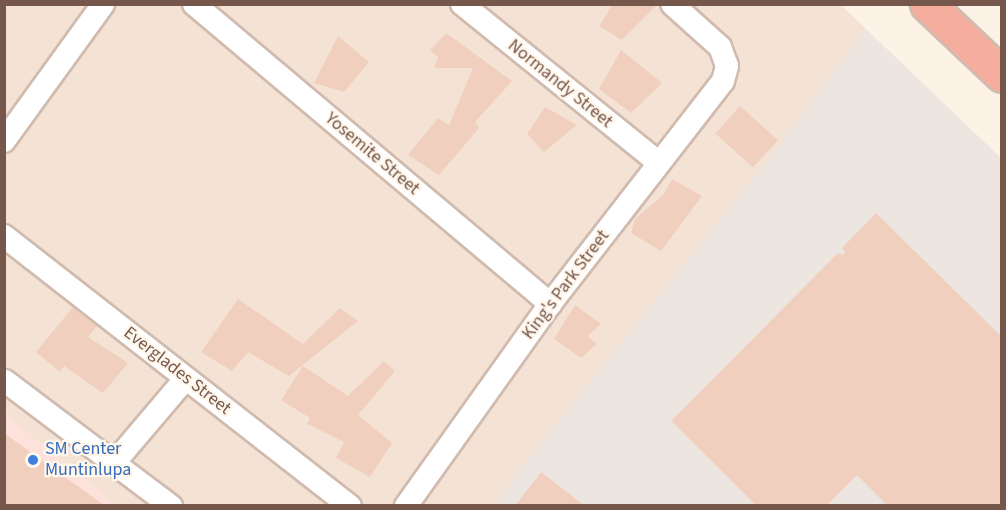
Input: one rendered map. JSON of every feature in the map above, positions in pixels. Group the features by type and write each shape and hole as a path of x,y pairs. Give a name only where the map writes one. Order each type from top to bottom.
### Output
{"highway":[{"path":"927,4 1002,75"}],"street":[{"path":"4,141 103,4"},
{"name":"Yosemite Street","path":"194,4 550,304"},
{"name":"Normandy Street","path":"462,4 659,163"},
{"name":"King's Park Street","path":"405,506 550,304 723,81 727,66 720,47 672,4"},
{"name":"Everglades Street","path":"4,236 350,506"},
{"path":"114,463 186,378"},
{"path":"5,381 171,506"}],"shaded area":[{"path":"840,4 866,29 511,505 117,506 5,414 4,5"},
{"path":"866,29 1001,158 1001,505 495,506 524,464 778,147"},
{"name":"SM Center Muntinlupa","path":"5,414 117,505 5,505"}],"building":[{"path":"613,4 658,4 622,40 599,26"},
{"path":"446,33 512,81 475,122 479,128 439,175 408,155 438,118 449,125 473,68 434,68 438,57 430,50"},
{"path":"338,36 369,62 344,92 314,83"},
{"path":"621,50 662,83 631,113 599,89"},
{"path":"740,106 778,140 753,168 715,133"},
{"path":"545,107 577,125 544,152 527,134"},
{"path":"672,179 702,196 661,251 631,233 635,219 664,194"},
{"path":"876,213 1002,337 1002,506 888,506 857,475 826,506 757,506 671,421 838,253 843,255 845,252 842,248"},
{"path":"238,299 303,344 340,308 358,321 289,376 248,352 232,371 201,352"},
{"path":"575,305 601,324 588,336 597,344 581,358 554,339"},
{"path":"73,307 97,326 88,337 128,363 103,393 64,366 60,372 36,352"},
{"path":"384,361 395,371 358,415 392,443 370,477 336,458 344,442 307,424 310,418 281,400 303,366 348,396"},
{"name":"SM Center Muntinlupa","path":"4,433 105,506 4,506"},
{"path":"541,472 585,506 515,506"}],"place":[{"name":"SM Center Muntinlupa","path":"33,460"}]}
